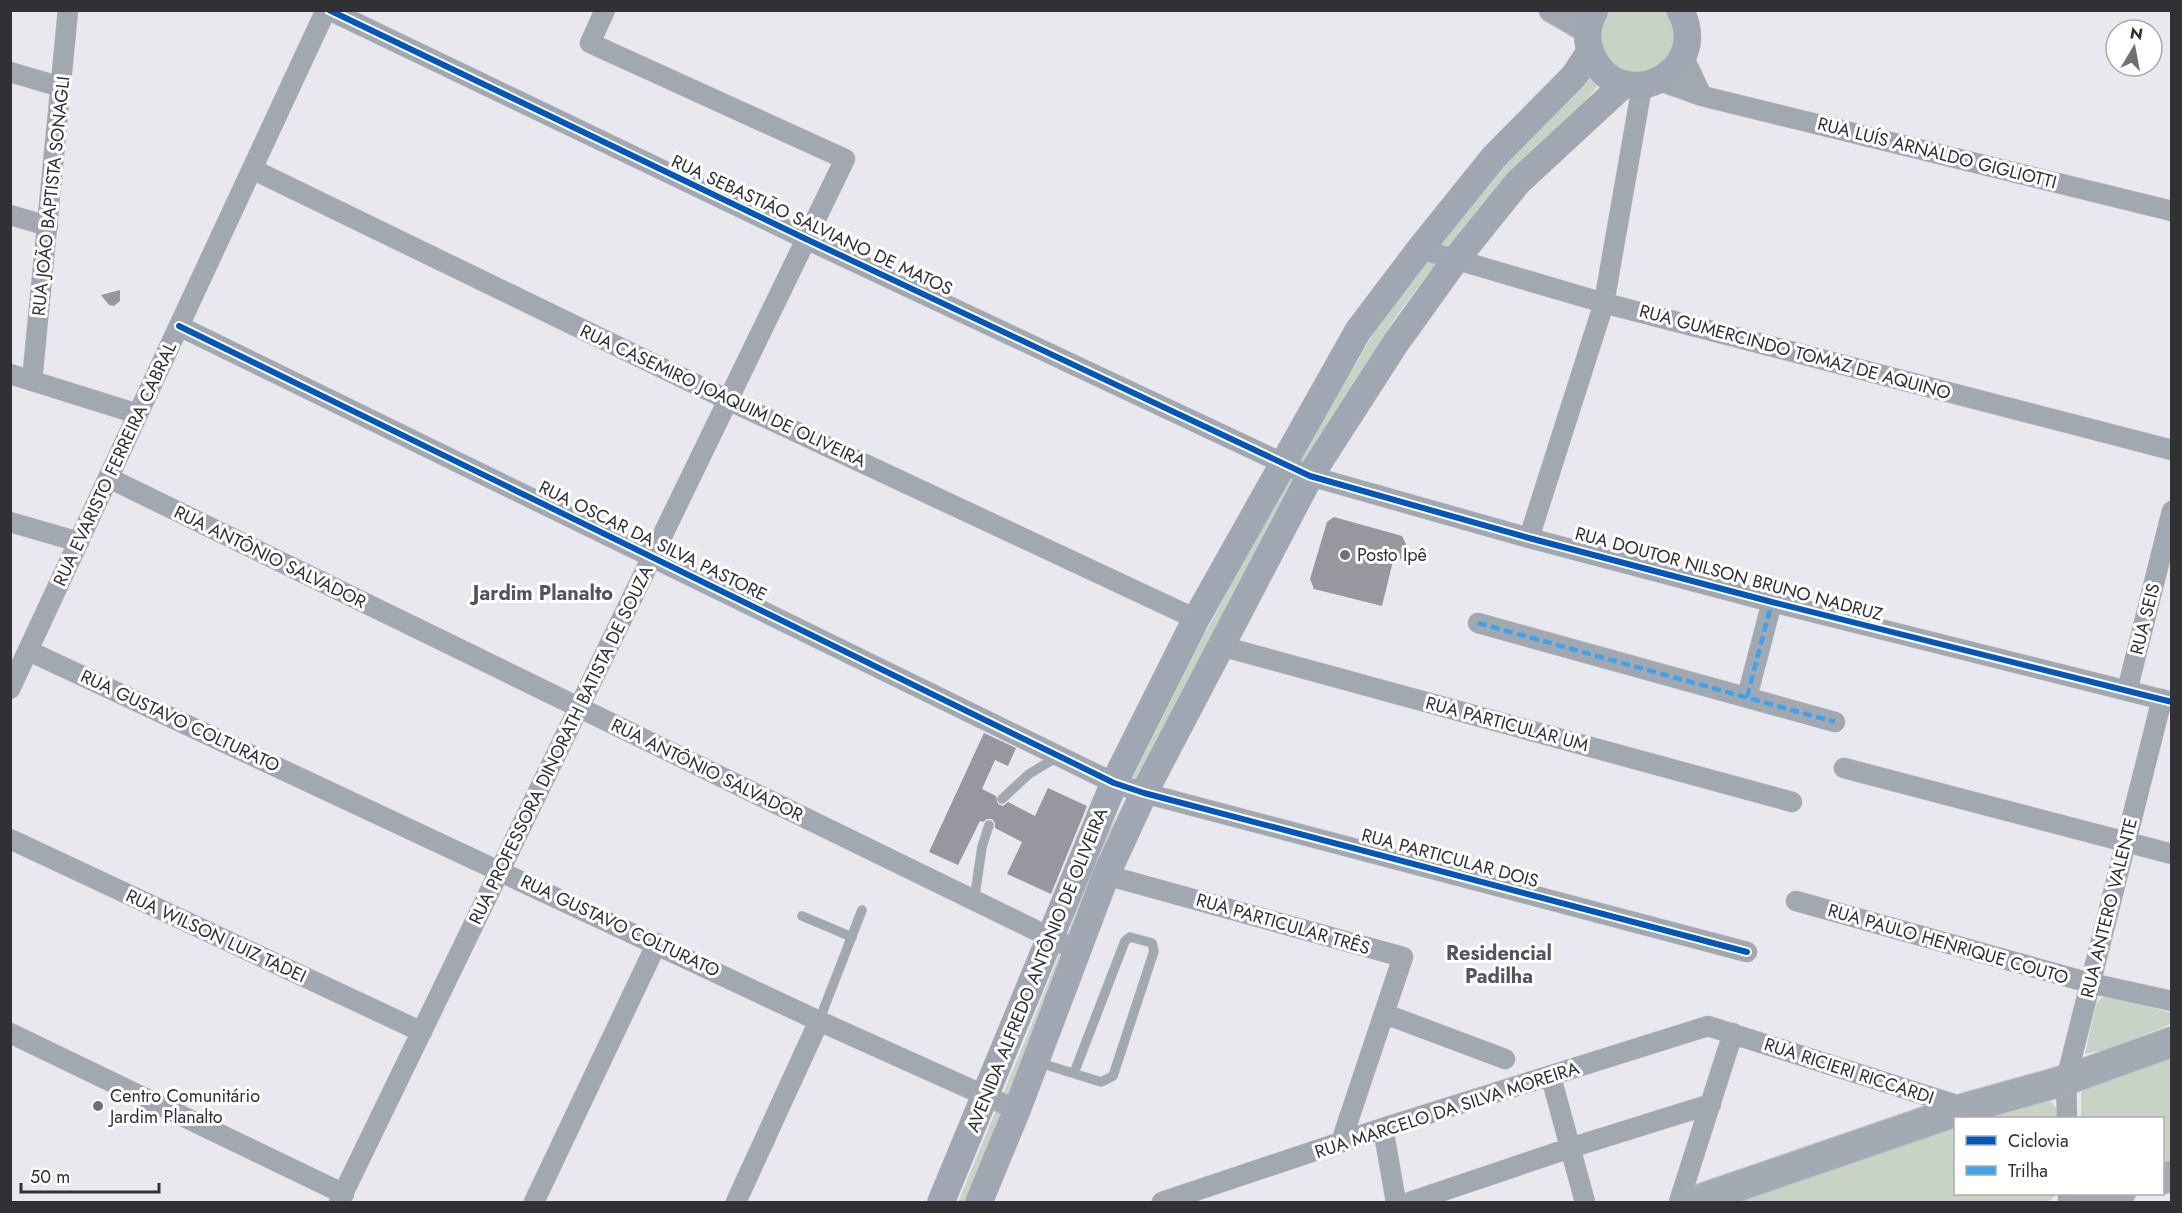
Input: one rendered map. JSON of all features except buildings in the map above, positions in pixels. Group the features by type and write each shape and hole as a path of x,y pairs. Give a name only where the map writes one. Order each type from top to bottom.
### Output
{"main road":[{"path":"1683,56 1688,37 1685,13"},
{"path":"1591,31 1603,72 1642,83"},
{"name":"AVENIDA ALFREDO ANTÔNIO DE OLIVEIRA","path":"941,1203 1114,783 1196,619 1358,331 1494,157 1574,76 1591,31"},
{"name":"AVENIDA ALFREDO ANTÔNIO DE OLIVEIRA","path":"979,1203 1036,1062 1106,875 1144,793 1310,476 1395,344 1456,259 1518,182 1642,83 1671,73 1683,56"},
{"path":"1692,1203 1966,1108 2066,1080 2172,1042"},
{"path":"2092,1203 2117,1195"}],"street":[{"name":"RUA JOÃO BAPTISTA SONAGLI","path":"33,381 68,10"},
{"name":"RUA EVARISTO FERREIRA CABRAL","path":"10,689 327,10"},
{"name":"RUA SEBASTIÃO SALVIANO DE MATOS","path":"327,10 1283,465"},
{"name":"RUA PROFESSORA DINORATH BATISTA DE SOUZA","path":"341,1198 845,159 590,43 605,10"},
{"path":"1551,10 1591,31"},
{"path":"1683,56 1702,96"},
{"path":"10,72 61,87"},
{"path":"1529,538 1604,303 1642,83"},
{"name":"RUA LUÍS ARNALDO GIGLIOTTI","path":"1642,83 2172,211"},
{"name":"RUA CASEMIRO JOAQUIM DE OLIVEIRA","path":"252,169 728,400 1196,619"},
{"path":"10,215 48,226"},
{"name":"RUA GUMERCINDO TOMAZ DE AQUINO","path":"1420,249 1604,303 2172,450"},
{"name":"RUA OSCAR DA SILVA PASTORE","path":"179,326 1114,783"},
{"path":"10,374 138,414"},
{"name":"RUA DOUTOR NILSON BRUNO NADRUZ","path":"1283,465 1310,476 1529,538 1772,602 2167,701"},
{"name":"RUA ANTÔNIO SALVADOR","path":"109,478 1078,951"},
{"name":"RUA SEIS","path":"2127,691 2172,511"},
{"path":"10,522 79,542"},
{"path":"1747,698 1772,602"},
{"path":"1478,623 1835,722"},
{"name":"RUA PARTICULAR UM","path":"1221,646 1792,802"},
{"name":"RUA GUSTAVO COLTURATO","path":"28,651 657,943 819,1021 1017,1110"},
{"name":"RUA ANTERO VALENTE","path":"2067,1117 2066,1080 2125,841 2167,701"},
{"path":"1844,768 2172,854"},
{"name":"RUA PARTICULAR DOIS","path":"1114,783 1144,793 1747,952"},
{"name":"RUA WILSON LUIZ TADEI","path":"10,839 422,1032"},
{"name":"RUA PARTICULAR TRÊS","path":"1106,875 1403,957 1341,1142"},
{"name":"RUA PAULO HENRIQUE COUTO","path":"1796,901 2090,983 2172,1001"},
{"path":"534,1203 657,943"},
{"path":"1385,1014 1505,1059"},
{"path":"736,1203 819,1021"},
{"name":"RUA MARCELO DA SILVA MOREIRA","path":"1162,1203 1200,1197 1341,1142 1708,1026 1733,1033"},
{"path":"10,1033 341,1198"},
{"path":"1679,1203 1733,1033"},
{"name":"RUA RICIERI RICCARDI","path":"1733,1033 1966,1108"},
{"path":"1551,1077 1586,1203"},
{"path":"1410,1203 1570,1148 1711,1104"},
{"path":"1383,1128 1396,1203"}],"lane":[{"path":"1002,799 1029,774 1059,756"},
{"path":"974,901 982,847 989,825"},
{"path":"819,1021 862,910"},
{"path":"802,916 852,937"},
{"path":"1036,1062 1101,1082 1113,1076 1154,951 1152,943 1130,937 1125,941 1074,1073"}],"shaded area":[{"path":"1604,11 1671,11 1674,15 1673,56 1648,75 1616,70 1597,45"},
{"path":"1590,68 1601,82 1566,125 1448,252 1435,246"},
{"path":"1417,260 1436,263 1370,357 1309,466 1297,458 1331,406"},
{"path":"1299,476 1141,784 1132,779 1202,639 1289,478"},
{"path":"1126,798 1131,802 972,1202 958,1202 1105,839"},
{"path":"2106,994 2171,1013 2171,1024 2108,1049 2085,1054 2096,1004"},
{"path":"2171,1055 2171,1165 2164,1168 2164,1117 2081,1117 2083,1089"},
{"path":"2043,1098 2054,1105 2058,1117 1973,1117"},
{"path":"1954,1123 1954,1195 2055,1195 2046,1202 1718,1202"}],"marked path":[{"path":"1747,697 1772,602"},
{"path":"1478,623 1835,722"}],"cycle path":[{"path":"329,10 806,239 1310,476 1529,538 1772,602 2172,702"},
{"path":"179,326 1114,783 1144,793 1747,952"}],"place":[{"name":"Posto Ipê","path":"1345,555"},
{"name":"Centro Comunitário Jardim Planalto","path":"98,1106"}],"district":[{"name":"Jardim Planalto","path":"543,593"},
{"name":"Residencial Padilha","path":"1499,964"}]}
